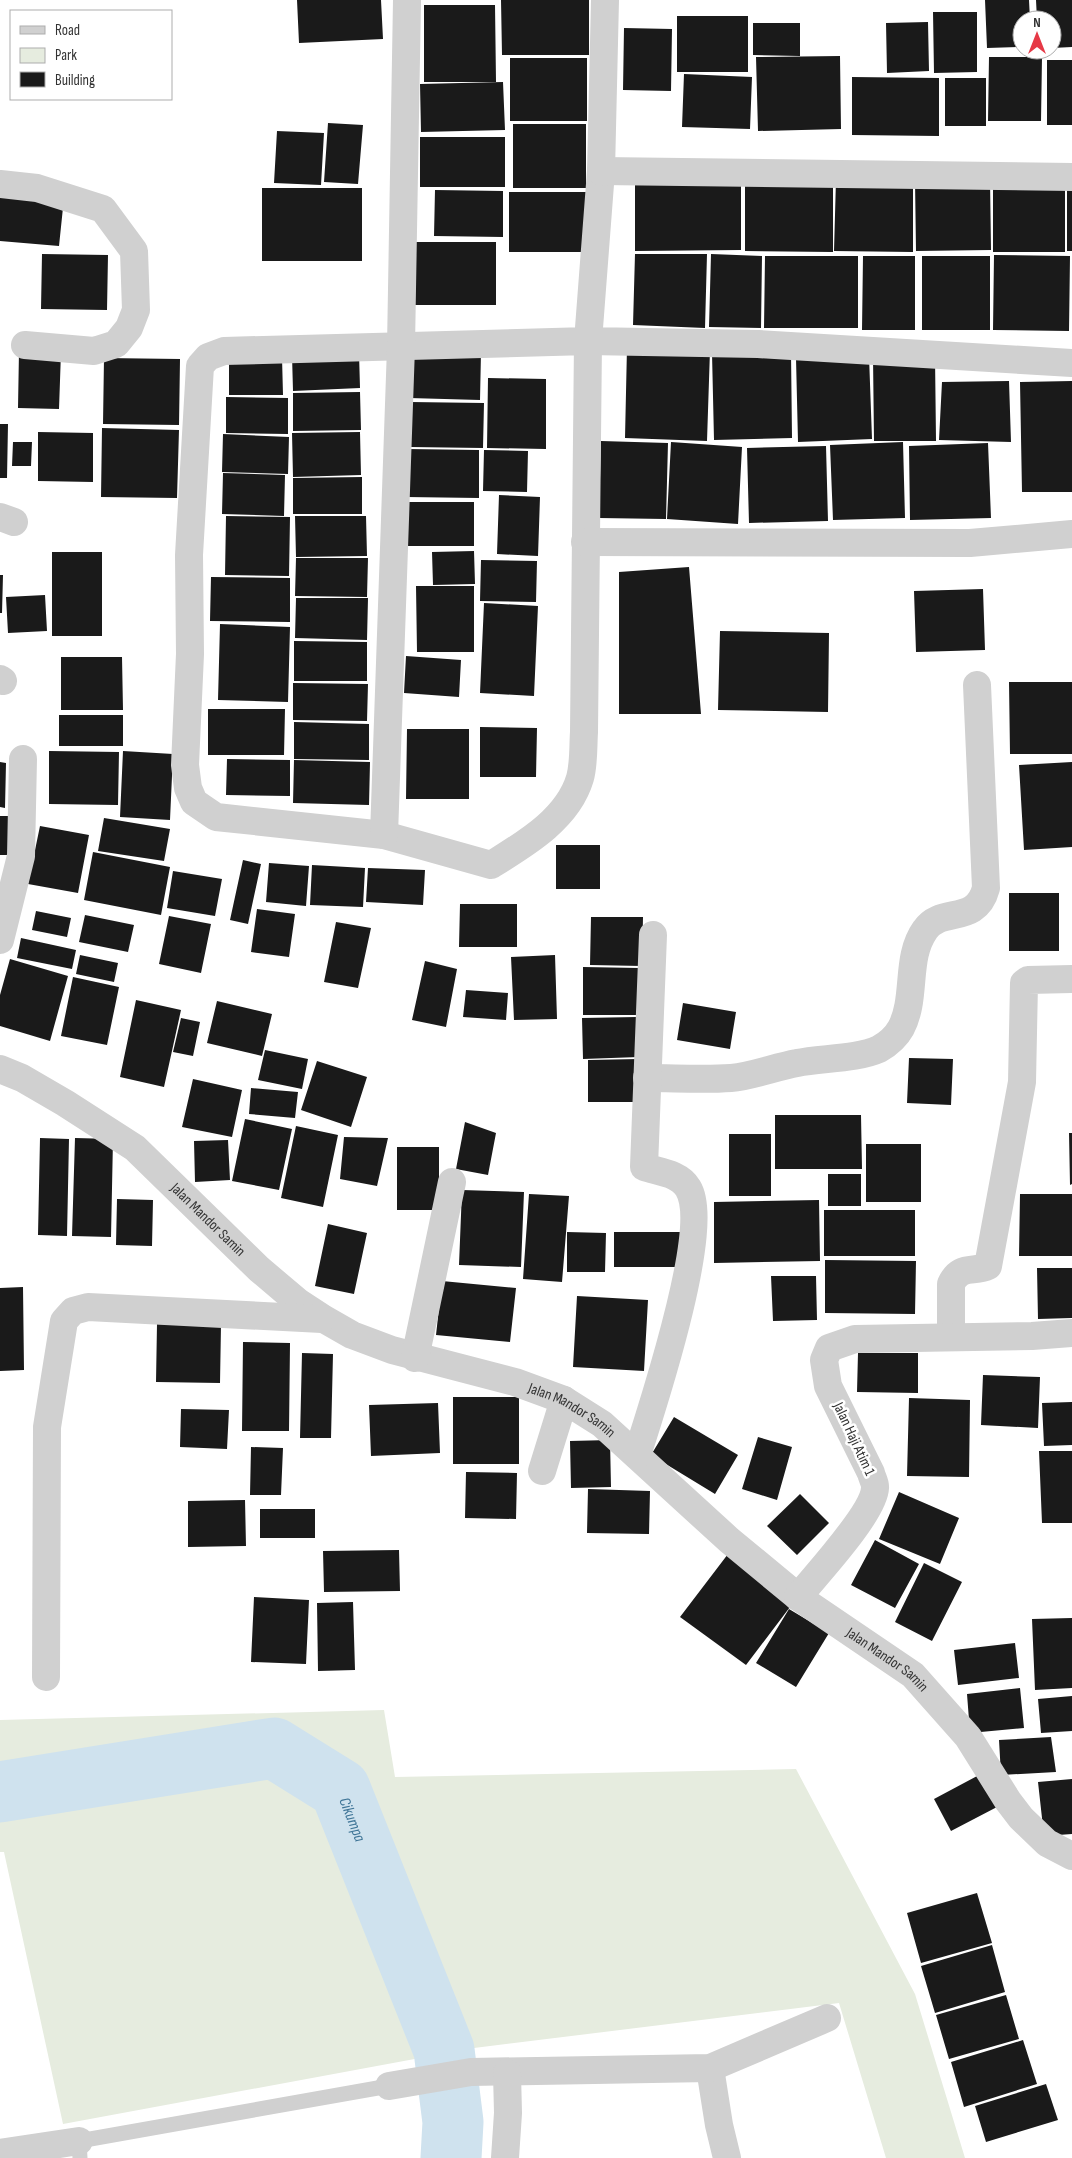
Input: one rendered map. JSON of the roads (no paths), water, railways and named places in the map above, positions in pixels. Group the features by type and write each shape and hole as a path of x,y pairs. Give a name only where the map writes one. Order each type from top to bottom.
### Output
{"street":[{"path":"384,835 401,347 407,0"},
{"path":"604,0 601,171 588,341 584,732 580,778 573,795 559,815 528,842 491,865 384,835 216,817 194,802 188,788 185,765 190,654 189,555 200,366 208,358 224,351 588,341 758,344 1072,363"},
{"path":"601,171 1072,177"},
{"path":"0,184 37,188 103,209 134,251 136,310 128,328 116,344 94,351 25,344"},
{"path":"585,542 961,544 1009,542 1072,534"},
{"path":"647,1078 732,1078 798,1063 878,1049 892,1040 900,1030 906,1016 918,941 926,928 938,919 969,912 979,904 986,888 977,685"},
{"path":"0,940 21,856 23,759"},
{"path":"637,1455 681,1310 692,1237 692,1202 689,1190 682,1180 644,1167 654,935"},
{"path":"1072,979 1028,980 1024,983 1022,1082 988,1266 969,1268 954,1279 951,1284 951,1336 1032,1336 1072,1333"},
{"name":"Jalan Mandor Samin","path":"0,1069 22,1078 65,1103 135,1148 260,1269 298,1302 324,1319 352,1334 415,1358 515,1382 564,1400 602,1424 729,1540 798,1597 912,1675 968,1737 1008,1802 1021,1818 1048,1843 1072,1856"},
{"path":"415,1358 452,1182"},
{"path":"46,1677 47,1427 64,1321 74,1311 88,1307 324,1319"},
{"name":"Jalan Haji Atim 1","path":"798,1597 858,1524 876,1488 871,1473 828,1386 824,1360 829,1348 855,1339 951,1336"},
{"path":"542,1470 564,1400"},
{"path":"389,2086 471,2072 507,2073 710,2068 827,2018"},
{"path":"710,2068 719,2124 727,2158"},
{"path":"505,2158 508,2113 507,2073"},
{"path":"0,2153 80,2150"}],"lane":[{"path":"80,2150 389,2086"}],"waterway":[{"name":"Cikumpa","path":"0,1792 274,1748 340,1789 444,2050 453,2122 451,2158"}]}
